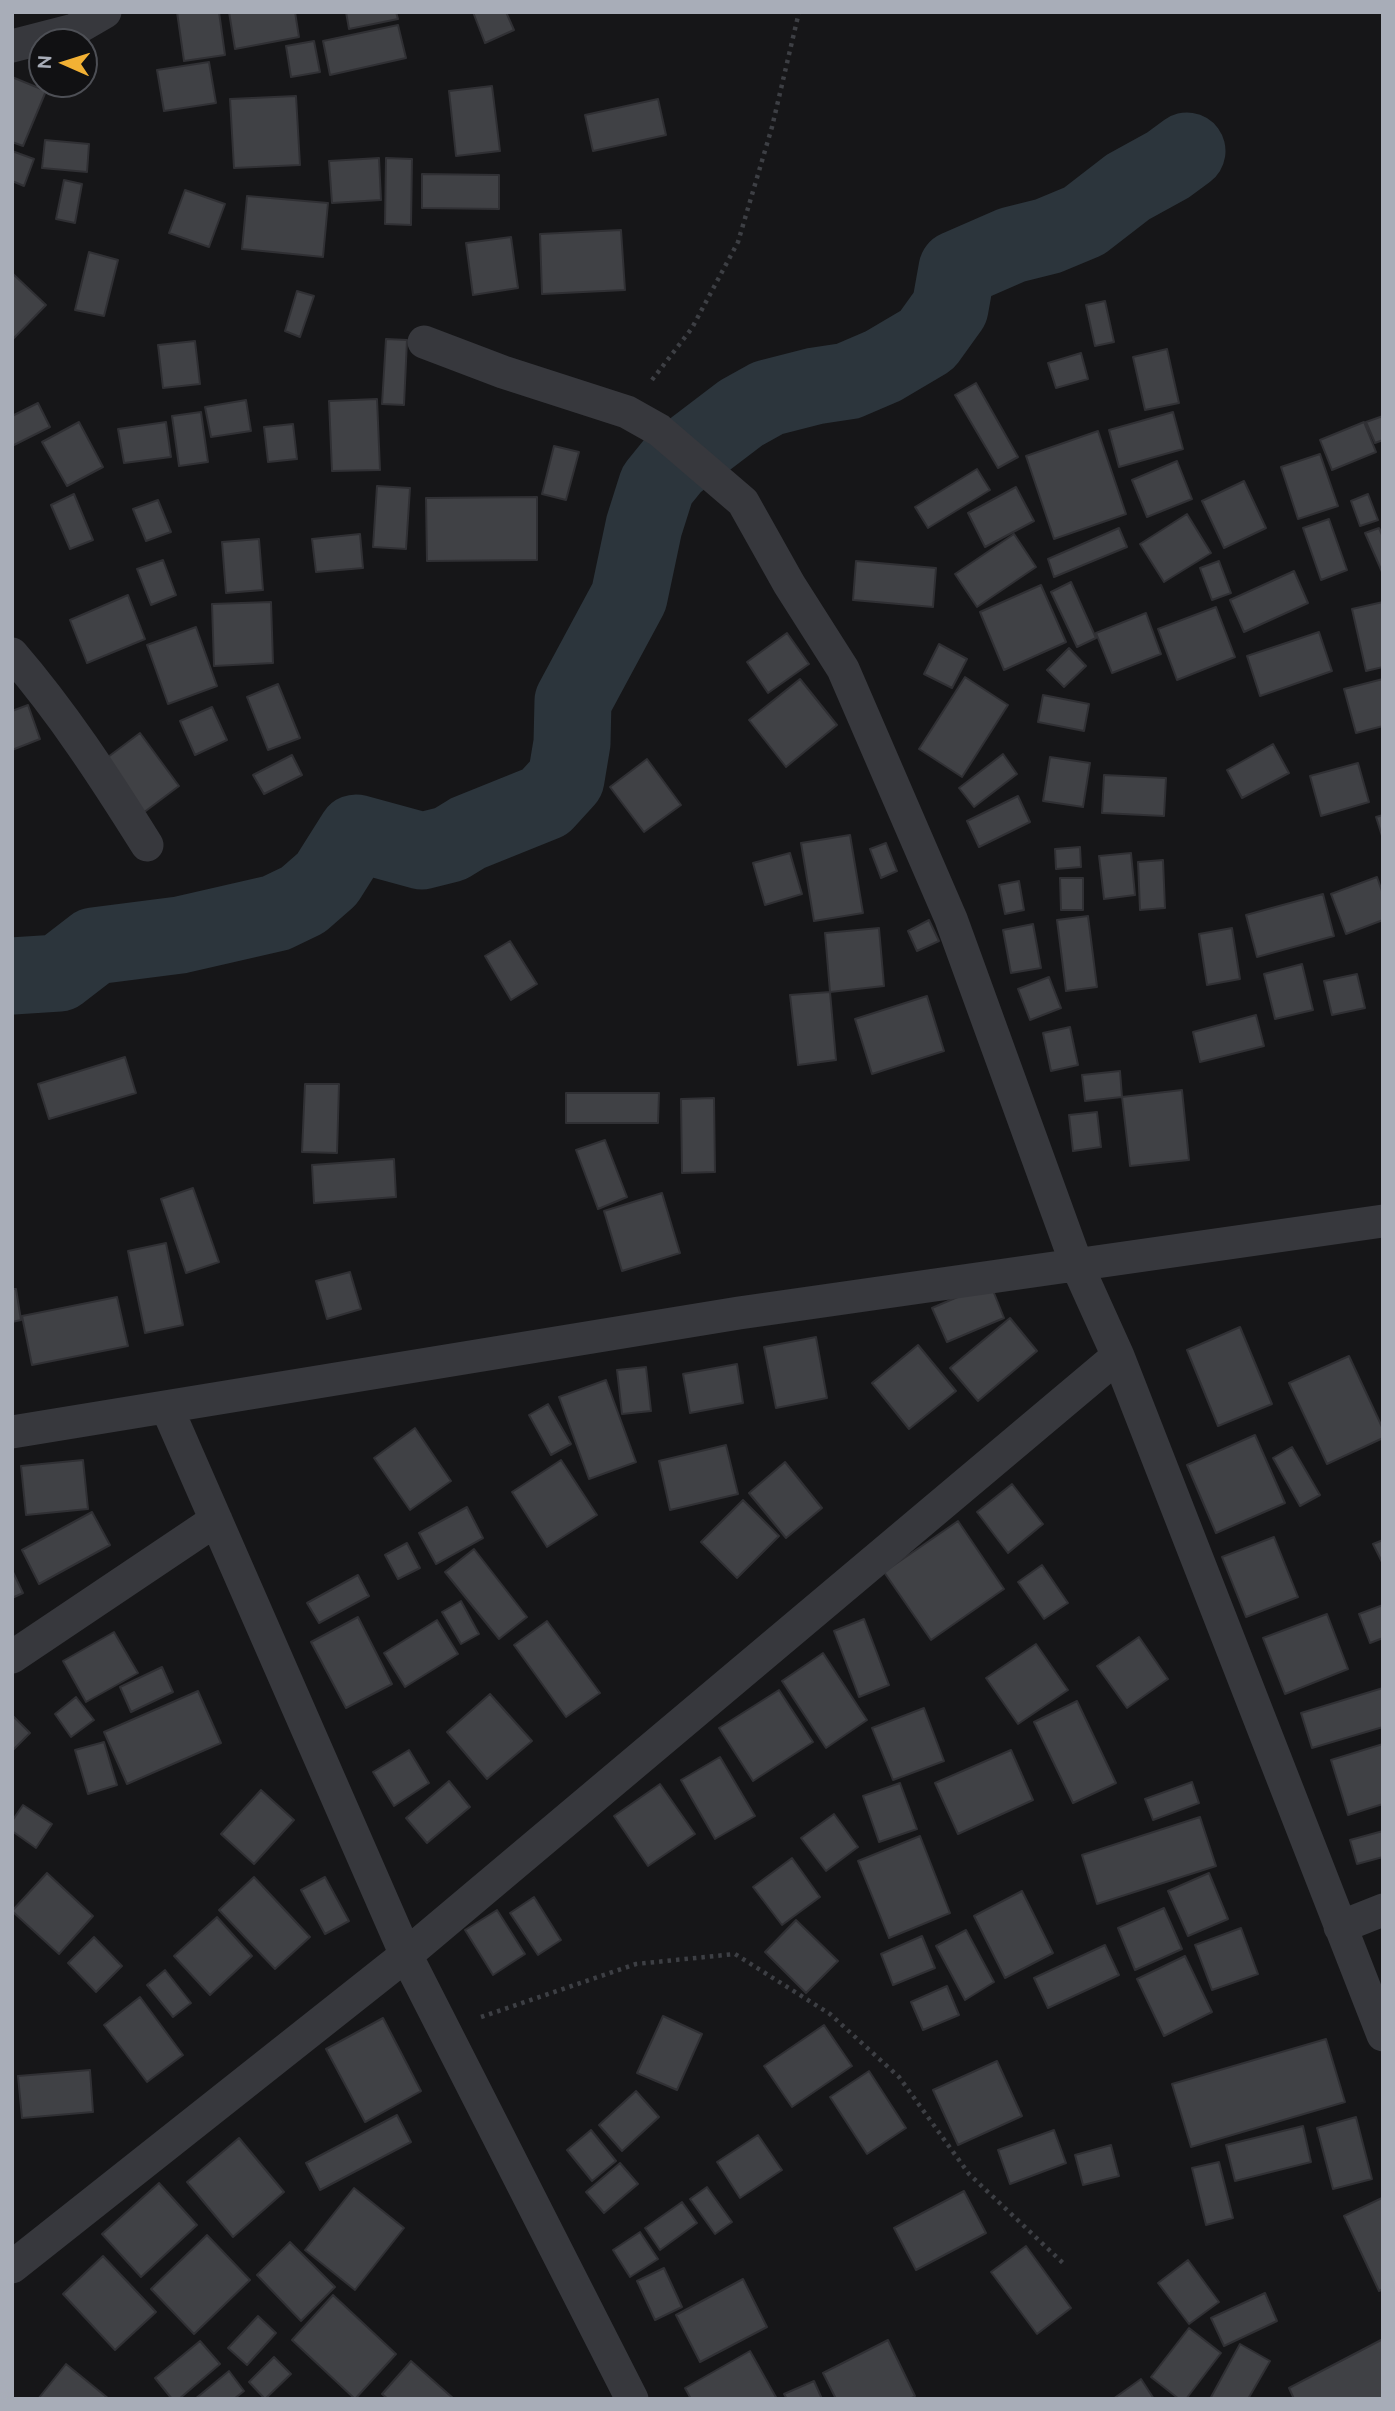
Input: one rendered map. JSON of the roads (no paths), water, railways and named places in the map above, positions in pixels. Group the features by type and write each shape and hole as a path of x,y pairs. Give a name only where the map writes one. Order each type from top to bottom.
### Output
{"street":[{"path":"12,46 74,30 105,12"},
{"path":"424,342 503,372 627,412 659,430 743,502 789,584 843,669 951,919 1076,1263 1118,1356 1383,2035"},
{"path":"12,654 60,713 147,845"},
{"path":"12,1432 726,1315 1383,1221"},
{"path":"12,2267 406,1955 1118,1356"},
{"path":"167,1408 406,1955 632,2399"},
{"path":"12,1657 216,1520"},
{"path":"1340,1927 1383,1910"}],"waterway":[{"path":"12,976 59,973 94,946 180,935 276,913 303,900 327,879 356,833 422,851 450,844 468,833 545,802 566,779 572,743 573,701 629,597 644,526 657,485 674,464 741,413 768,398 848,381 883,366 927,340 950,308 957,269 1012,245 1048,236 1084,221 1128,187 1187,151"}]}
